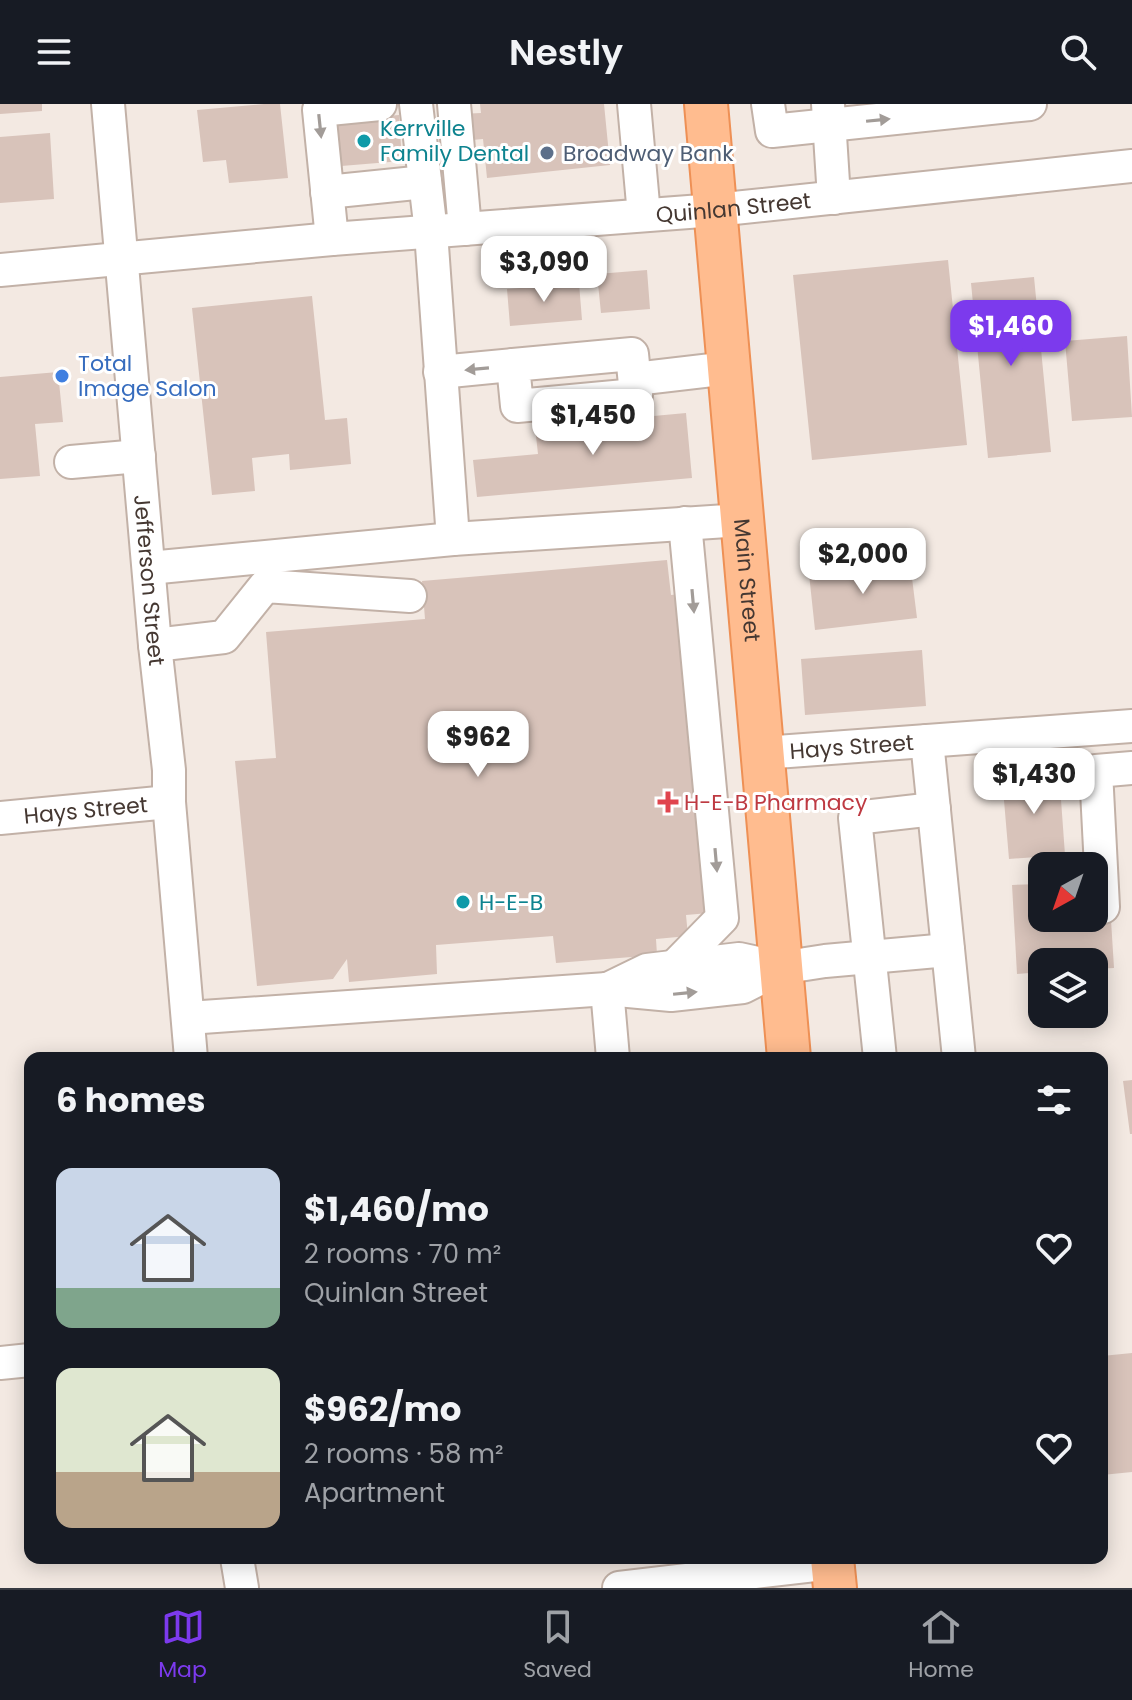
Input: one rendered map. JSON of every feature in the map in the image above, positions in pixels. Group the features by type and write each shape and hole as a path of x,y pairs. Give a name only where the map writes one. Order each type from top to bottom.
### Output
{"main road":[{"name":"Main Street","path":"706,104 788,1052"}],"street":[{"name":"Jefferson Street","path":"108,104 155,645 169,770 169,802 191,1052"},
{"path":"332,239 319,110 380,104"},
{"path":"416,104 431,232 453,539"},
{"path":"634,104 644,215"},
{"path":"768,104 772,131 829,114 1030,104"},
{"path":"829,114 834,198"},
{"path":"465,229 460,174 475,155 467,115"},
{"name":"Quinlan Street","path":"0,270 332,239 715,210 1132,166"},
{"path":"327,192 425,182"},
{"path":"440,372 513,365 517,406 636,395 635,379 729,368"},
{"path":"71,462 139,456"},
{"path":"149,568 453,539 742,520"},
{"path":"674,967 722,918 685,523"},
{"path":"155,645 224,637 265,586 410,596"},
{"name":"Hays Street","path":"762,753 1132,726"},
{"path":"927,741 958,1052"},
{"path":"1100,852 1096,771 1132,768"},
{"name":"Hays Street","path":"0,818 169,802"},
{"path":"879,1052 855,818 934,809"},
{"path":"607,989 647,970 739,959 780,968 948,950"},
{"path":"188,1018 607,989 671,995 743,987 780,968"},
{"path":"607,989 612,1052"},
{"path":"0,1363 24,1361"},
{"path":"238,1564 242,1588"},
{"path":"619,1588 660,1576 754,1580 833,1570"}],"building":[{"path":"0,104 42,104 42,111 0,114"},
{"path":"280,104 288,178 229,183 226,160 203,162 197,110"},
{"name":"Broadway Bank","path":"480,104 604,104 610,165 487,178 483,139 461,141 459,114 481,113"},
{"name":"Kerrville Family Dental","path":"399,115 402,161 329,167 324,121"},
{"path":"50,133 54,199 0,203 0,137"},
{"path":"948,260 967,445 812,460 793,275"},
{"path":"647,270 650,309 601,313 597,274"},
{"path":"1034,277 1051,452 988,458 971,283"},
{"path":"579,283 582,320 510,326 507,289"},
{"path":"312,296 325,420 347,418 351,464 290,470 289,454 252,458 255,491 212,495 192,308"},
{"path":"1127,336 1132,417 1072,421 1065,341"},
{"path":"58,372 63,422 35,424 40,476 0,479 0,377"},
{"path":"686,413 692,478 477,497 473,460 538,454 535,427"},
{"name":"H-E-B","path":"667,560 671,595 681,594 709,913 686,915 688,936 656,939 657,955 556,963 553,936 436,945 437,974 349,982 347,959 333,979 257,986 235,761 276,758 266,632 425,619 422,581"},
{"path":"910,562 917,618 815,630 809,574"},
{"path":"922,650 926,706 805,715 801,659"},
{"path":"1059,772 1065,852 1028,852 1028,858 1009,859 1002,777"},
{"path":"1028,884 1028,932 1108,932 1108,920 1111,920 1114,968 1108,968 1108,948 1028,948 1028,973 1017,974 1012,885"},
{"path":"1132,1080 1132,1134 1130,1134 1123,1081"},
{"path":"1132,1353 1132,1472 1108,1474 1108,1355"}],"place":[{"name":"Kerrville Family Dental","path":"364,141"},
{"name":"Broadway Bank","path":"547,153"},
{"name":"Total Image Salon","path":"62,376"},
{"name":"H-E-B Pharmacy","path":"668,802"},
{"name":"H-E-B","path":"463,902"}]}
